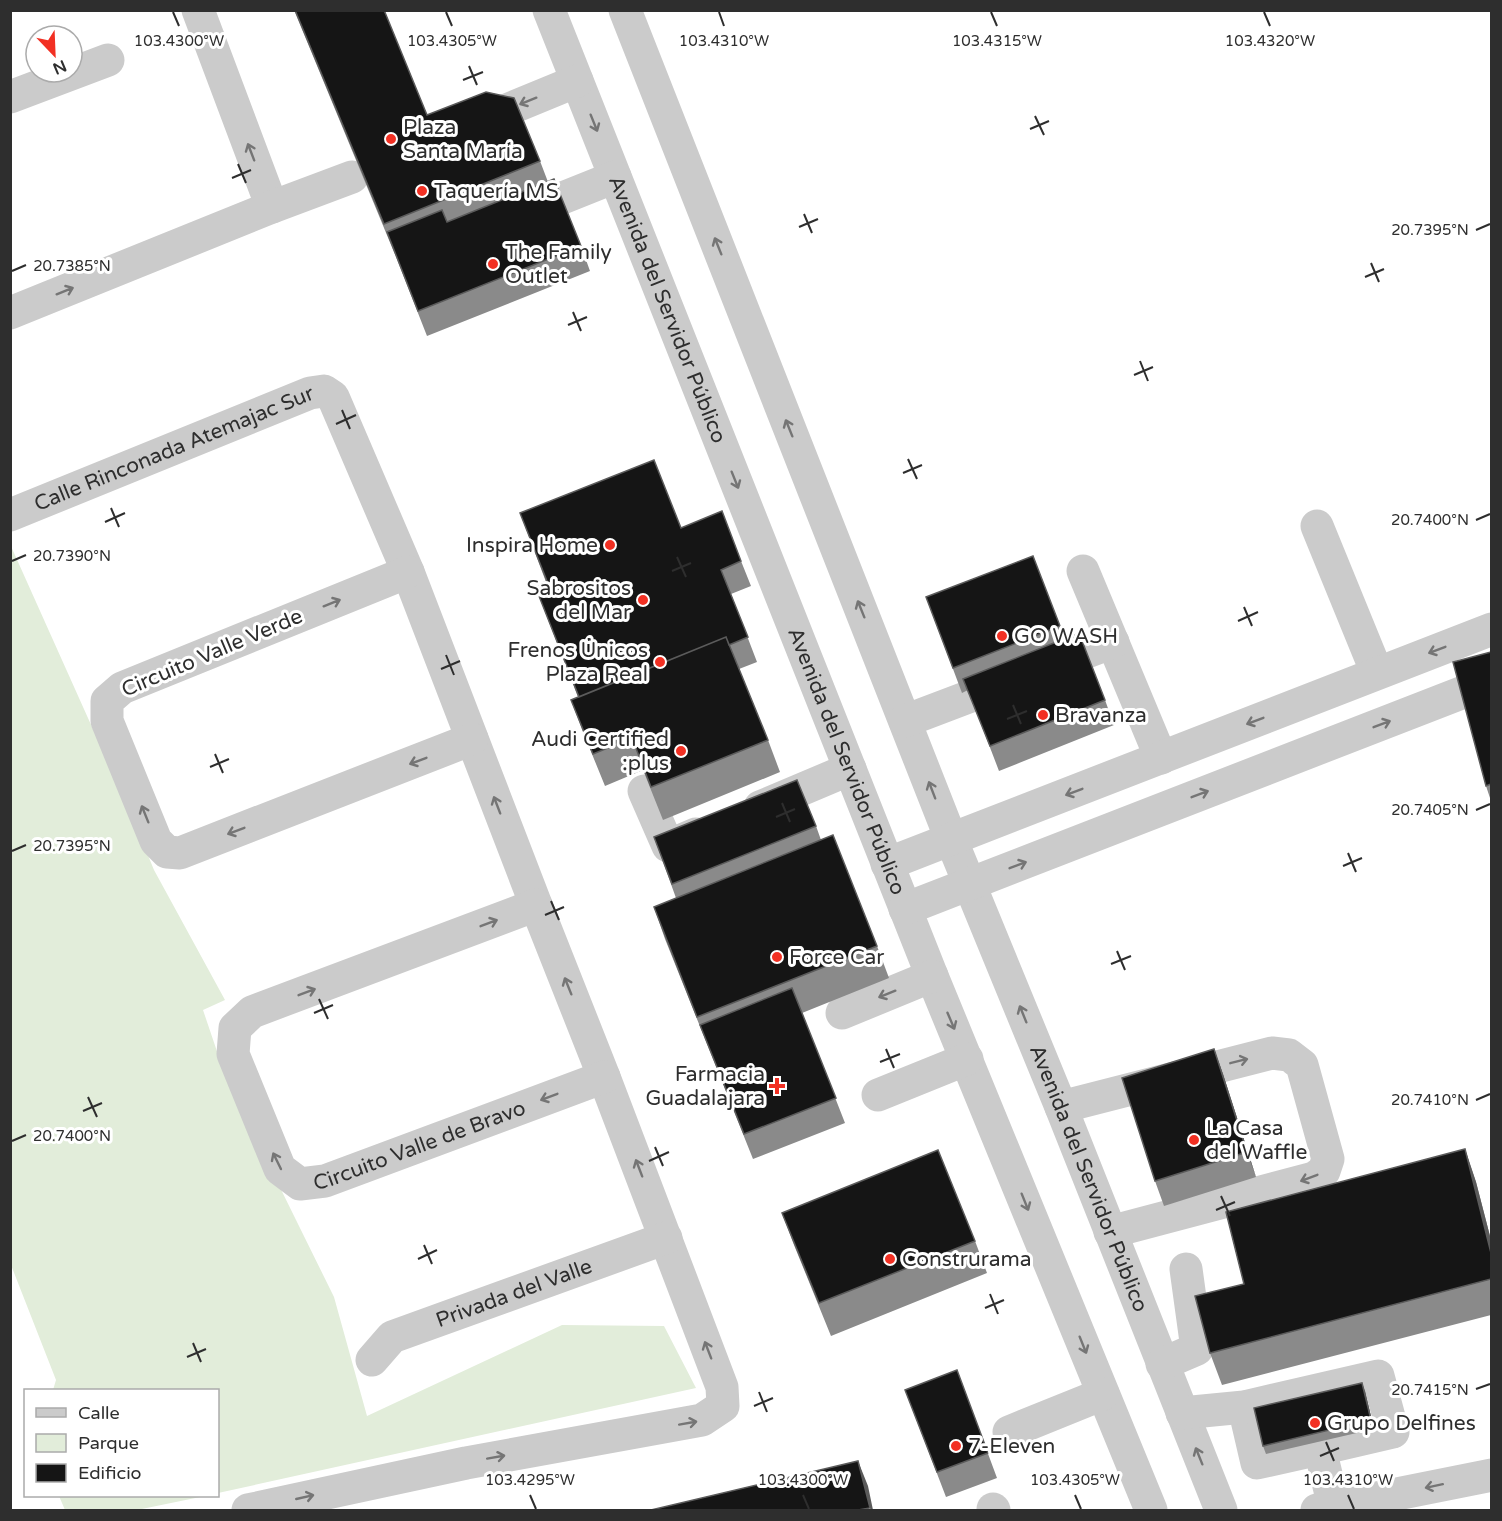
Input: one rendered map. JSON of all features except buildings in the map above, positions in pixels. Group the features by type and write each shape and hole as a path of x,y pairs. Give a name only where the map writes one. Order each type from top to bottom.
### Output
{"street":[{"path":"198,10 272,207"},
{"name":"Avenida del Servidor Público","path":"549,10 905,909 1151,1510"},
{"name":"Avenida del Servidor Público","path":"625,10 951,839 1061,1107 1221,1510"},
{"path":"10,97 108,60"},
{"path":"480,121 577,81"},
{"path":"10,313 352,177"},
{"path":"494,225 615,177"},
{"name":"Calle Rinconada Atemajac Sur","path":"10,516 310,393 324,391 333,397 408,572 722,1387 723,1406 702,1420 466,1463 248,1510"},
{"path":"1317,526 1377,674"},
{"path":"1083,571 1161,758"},
{"name":"Circuito Valle Verde","path":"408,572 122,688 107,701 107,721 156,841 166,852 180,853 472,740"},
{"path":"887,864 1491,629"},
{"path":"905,722 1113,642"},
{"path":"905,909 1491,681"},
{"path":"645,791 668,846 850,769"},
{"name":"Circuito Valle de Bravo","path":"536,905 252,1012 235,1028 233,1054 280,1169 300,1184 325,1181 604,1077"},
{"path":"842,1013 932,976"},
{"path":"1061,1107 1272,1053 1289,1055 1302,1065 1328,1159 1324,1171 1314,1178 1110,1232"},
{"path":"878,1095 967,1059"},
{"name":"Privada del Valle","path":"372,1360 392,1337 666,1238"},
{"path":"1162,1364 1197,1349 1186,1269"},
{"path":"1182,1413 1244,1407 1378,1376 1393,1432 1257,1463 1244,1407"},
{"path":"1009,1432 1103,1394"},
{"path":"1320,1449 1325,1509 1491,1474"}],"green space":[{"path":"10,544 154,870 225,1000 203,1010 226,1078 334,1297 367,1416 562,1325 664,1326 696,1388 219,1493 219,1389 53,1389 56,1380 11,1265"},
{"path":"59,1497 200,1497 137,1510 65,1510"}],"place":[{"name":"Plaza Santa María","path":"391,139"},
{"name":"Taquería MS","path":"422,191"},
{"name":"The Family Outlet","path":"493,264"},
{"name":"Inspira Home","path":"610,545"},
{"name":"Sabrositos del Mar","path":"643,600"},
{"name":"GO WASH","path":"1002,636"},
{"name":"Frenos Únicos Plaza Real","path":"660,662"},
{"name":"Bravanza","path":"1043,715"},
{"name":"Audi Certified :plus","path":"681,751"},
{"name":"Force Car","path":"777,957"},
{"name":"Farmacia Guadalajara","path":"777,1086"},
{"name":"La Casa del Waffle","path":"1194,1140"},
{"name":"Construrama","path":"890,1259"},
{"name":"Grupo Delfines","path":"1315,1423"},
{"name":"7-Eleven","path":"956,1446"}]}
